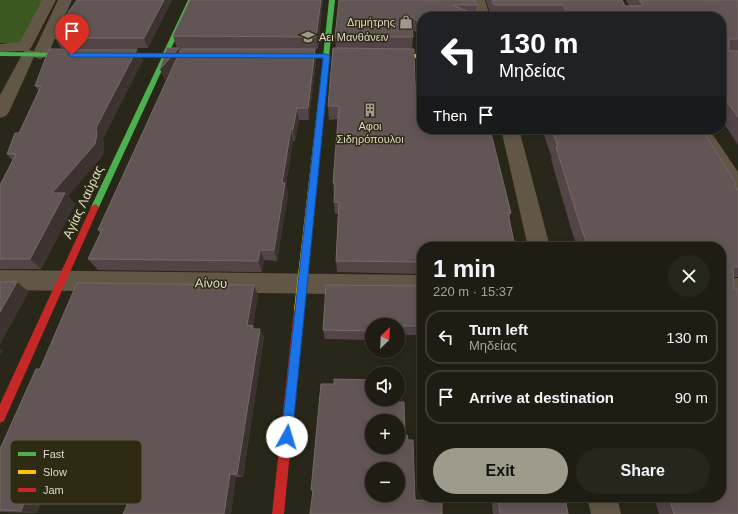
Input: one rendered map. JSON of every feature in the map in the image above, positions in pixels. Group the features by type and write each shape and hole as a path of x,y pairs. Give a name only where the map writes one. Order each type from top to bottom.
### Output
{"street":[{"path":"0,48 26,46 49,0"},
{"path":"0,112 65,0"},
{"name":"Αγίας Λαύρας","path":"0,417 61,280 191,0"},
{"path":"278,514 332,0"},
{"path":"478,0 482,12"},
{"path":"0,54 87,55"},
{"path":"103,55 188,55"},
{"path":"374,56 417,56"},
{"path":"511,134 538,242"},
{"path":"703,134 738,188"},
{"name":"Αίνου","path":"0,280 417,285"},
{"path":"726,288 738,288"},
{"path":"603,502 606,514"}],"green space":[{"path":"0,0 51,0 29,44 0,43"}],"building":[{"path":"77,0 164,0 144,38 55,38 67,14"},
{"path":"190,0 321,0 316,37 173,36"},
{"path":"339,0 475,0 477,5 453,5 469,12 417,12 417,20 411,17 413,37 335,37"},
{"path":"492,0 622,0 625,6 641,6 643,5 639,0 738,0 738,39 729,39 729,51 738,51 738,117 726,100 726,12 566,12 563,5 494,5"},
{"path":"167,48 179,48 160,69"},
{"path":"333,48 414,49 415,85 417,85 417,134 491,134 511,213 508,213 514,242 417,242 417,262 336,261 339,202 334,202 335,183 333,183 339,106 328,106"},
{"path":"49,49 137,49 96,128 97,134 95,144 52,193 65,193 30,259 0,259 0,185 16,154 7,154 15,133 19,133 41,86 35,86"},
{"path":"181,49 315,49 308,108 297,108 293,129 291,129 282,183 285,183 274,250 260,250 258,261 88,259 102,230 98,230"},
{"path":"554,134 705,134 736,184 734,184 738,190 738,267 733,267 734,289 738,289 738,514 674,514 670,502 726,502 726,242 586,242 556,147 558,147"},
{"path":"0,282 17,282 0,312"},
{"path":"77,283 254,285 247,325 253,326 252,329 260,329 237,474 230,474 224,514 123,514 127,504 142,504 142,440 10,440 10,504 24,504 21,511 0,510 0,449 36,369 40,369"},
{"path":"326,285 417,286 417,326 405,326 405,318 365,318 365,331 323,330"},
{"path":"334,379 365,380 365,406 404,406 404,414 365,414 365,454 405,454 405,435 407,435 408,440 413,440 415,500 417,500 417,502 442,502 442,514 310,514 313,490 311,490 321,384 334,384"},
{"path":"499,502 566,502 568,514 500,514"}],"traffic: fast":[{"path":"95,207 191,0"},
{"path":"323,85 332,0"},
{"path":"0,54 77,55"},
{"path":"111,55 179,55"}],"traffic: slow":[{"path":"383,56 417,56"},
{"path":"299,310 323,85"}],"traffic: jam":[{"path":"0,417 95,207"},
{"path":"278,514 299,310"}],"place":[{"name":"Δημήτρης","path":"406,22"},
{"name":"Αει Μανθάνειν","path":"308,37"},
{"name":"Αφοι Σιδηρόπουλοι","path":"370,110"}],"route":[{"path":"72,55 326,56 287,437"}]}
